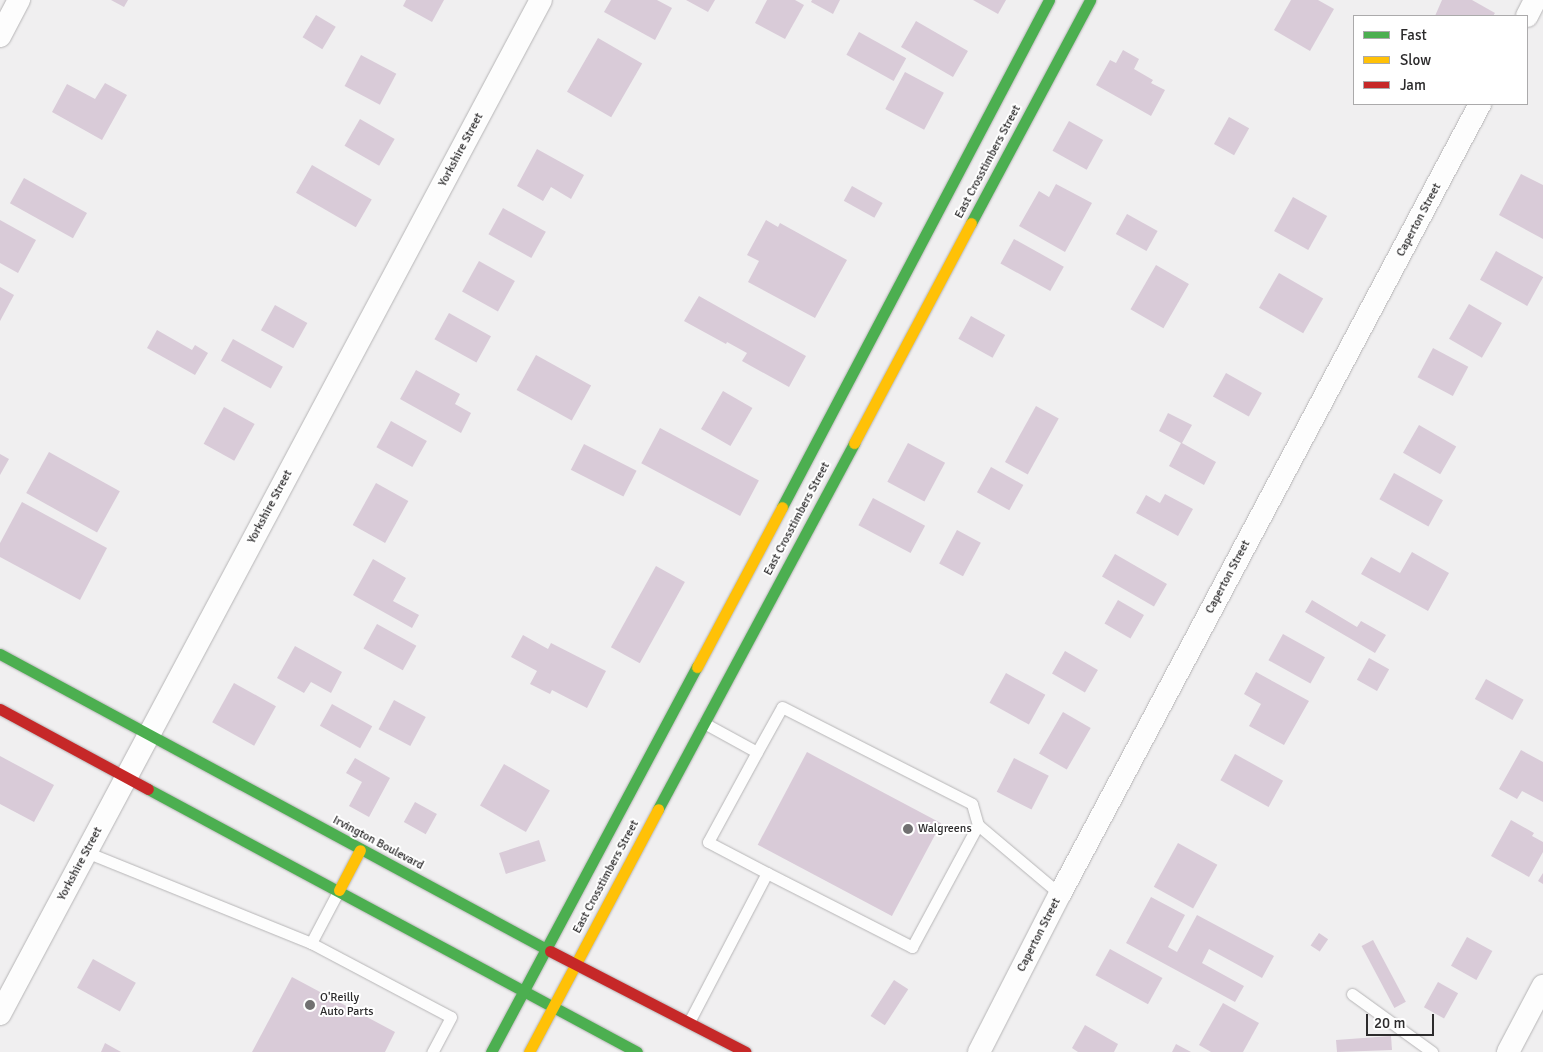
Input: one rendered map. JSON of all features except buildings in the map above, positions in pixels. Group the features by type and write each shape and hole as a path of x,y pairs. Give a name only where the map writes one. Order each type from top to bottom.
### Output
{"main road":[{"name":"East Crosstimbers Street","path":"491,1052 545,949 677,713 887,320 1027,55 1049,0"},
{"name":"East Crosstimbers Street","path":"529,1052 700,725 1050,66 1090,0"},
{"name":"Irvington Boulevard","path":"0,654 545,949 746,1052"},
{"path":"0,709 637,1052"},
{"path":"339,890 360,850"}],"street":[{"path":"0,36 19,0"},
{"name":"Yorkshire Street","path":"0,1014 541,0"},
{"path":"1528,15 1536,0"},
{"name":"Caperton Street","path":"979,1052 1060,894 1479,105"},
{"path":"1508,1052 1543,986"}],"lane":[{"path":"978,825 912,947 708,842 782,707 972,804 978,825 1060,894"},
{"path":"700,725 757,752"},
{"path":"86,852 311,943 451,1017 432,1052"},
{"path":"689,1022 767,874"},
{"path":"311,943 339,890"},
{"path":"1352,994 1432,1052"}],"traffic: fast":[{"path":"782,507 1049,0"},
{"path":"971,223 1090,0"},
{"path":"658,809 854,443"},
{"path":"0,654 550,951"},
{"path":"491,1052 697,667"},
{"path":"148,789 637,1052"}],"traffic: slow":[{"path":"854,443 971,223"},
{"path":"697,667 782,507"},
{"path":"529,1052 658,809"},
{"path":"339,890 360,850"}],"traffic: jam":[{"path":"0,709 148,789"},
{"path":"550,951 746,1052"}],"place":[{"name":"Walgreens","path":"908,829"},
{"name":"O'Reilly Auto Parts","path":"310,1005"}]}
